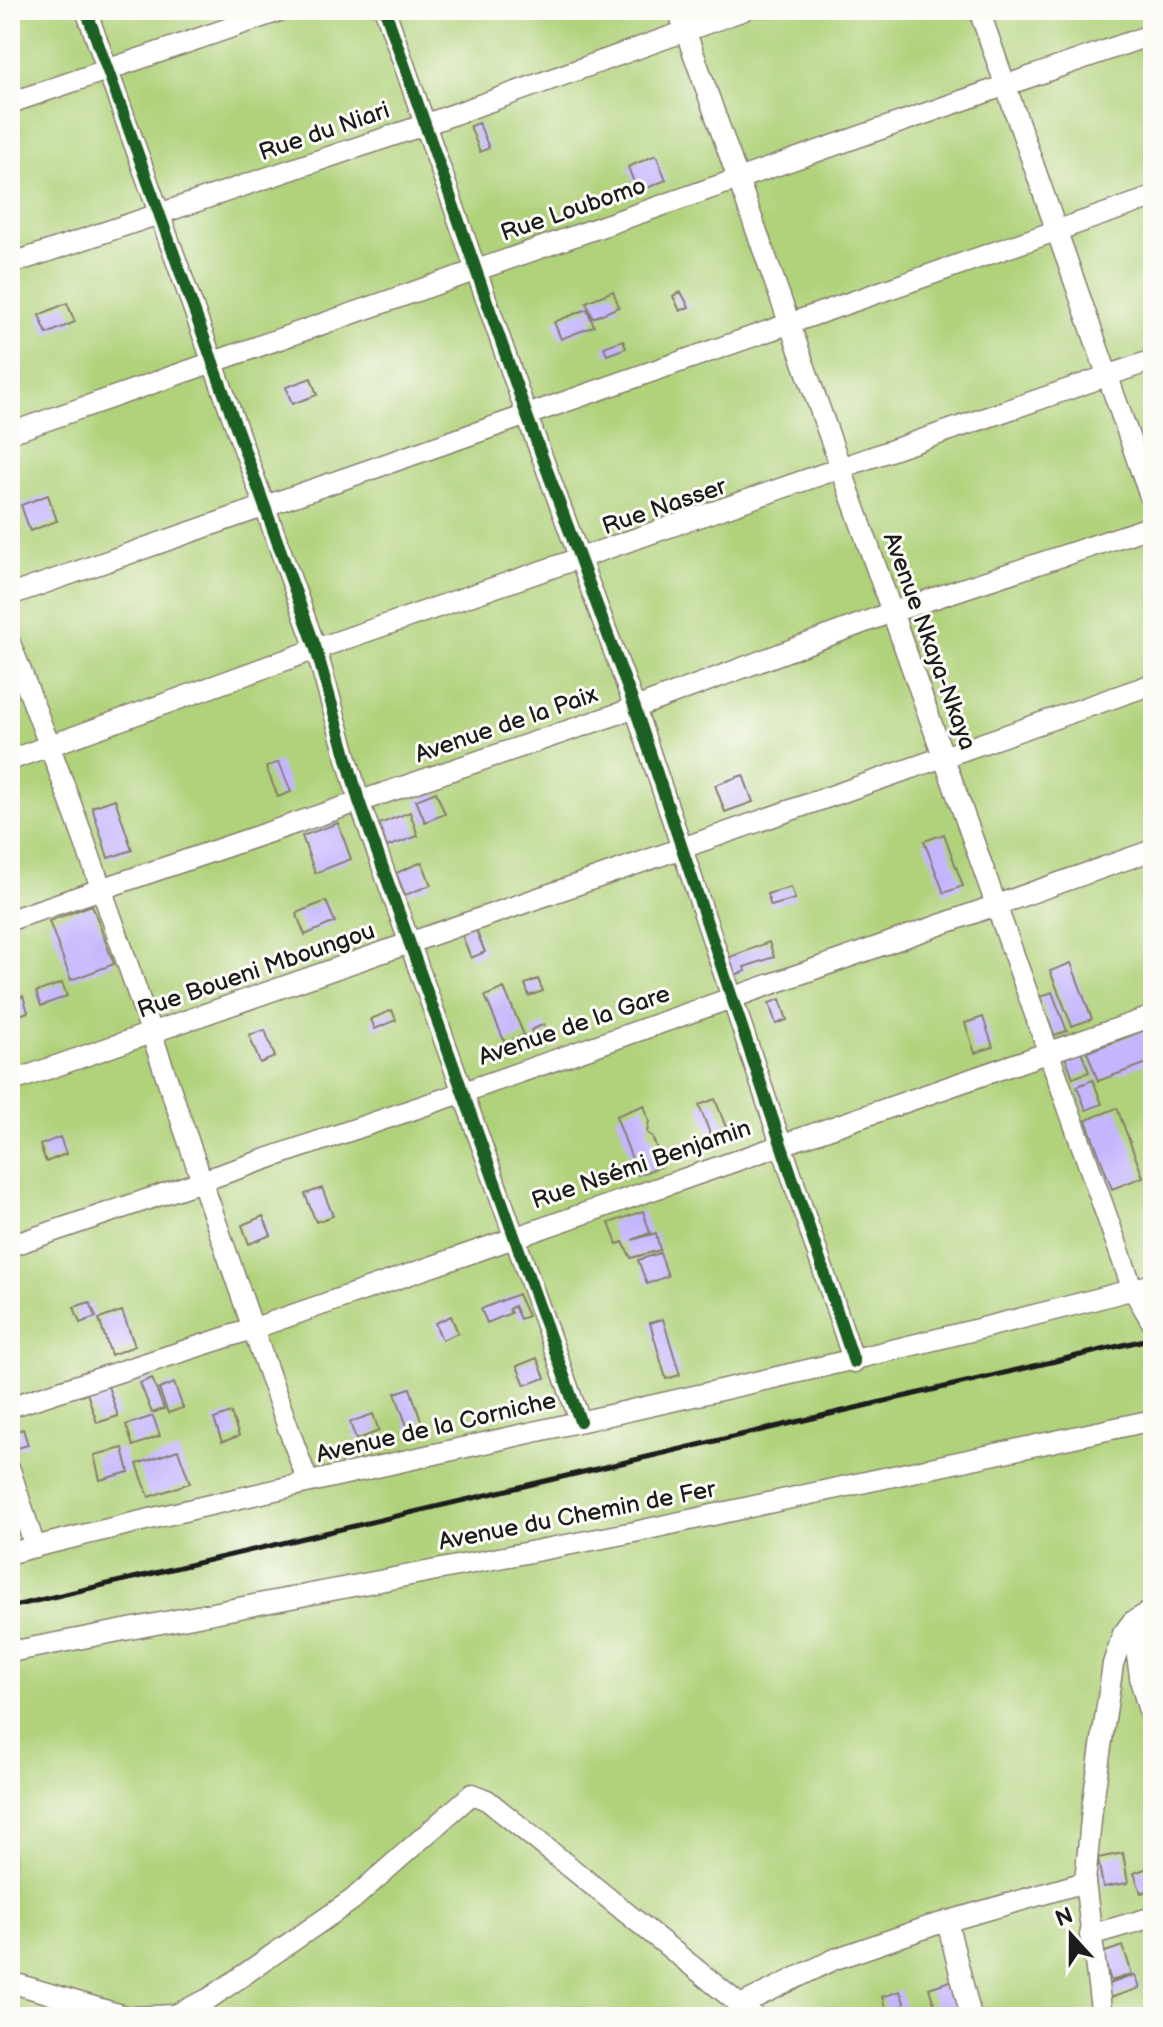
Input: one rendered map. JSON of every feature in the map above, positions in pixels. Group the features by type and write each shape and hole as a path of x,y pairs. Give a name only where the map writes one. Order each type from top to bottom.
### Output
{"street":[{"path":"86,10 263,509 316,649 359,801 412,942 580,1421"},
{"path":"10,103 282,10"},
{"path":"385,10 527,416 635,708 854,1362"},
{"name":"Avenue Nkaya-Nkaya","path":"678,10 1049,1051 1143,1287 1153,1324"},
{"name":"Rue du Niari","path":"10,264 123,223 158,215 424,125 744,10"},
{"path":"979,10 1153,505"},
{"name":"Rue Loubomo","path":"10,433 1153,34"},
{"path":"10,595 1153,197"},
{"name":"Rue Nasser","path":"10,760 316,649 1153,360"},
{"name":"Avenue de la Paix","path":"10,920 635,708 892,612 1153,526"},
{"path":"10,643 154,1034 252,1329 308,1482"},
{"name":"Rue Boueni Mboungou","path":"10,1082 1153,684"},
{"name":"Avenue de la Gare","path":"10,1246 464,1092 1153,850"},
{"name":"Rue Nsémi Benjamin","path":"10,1407 252,1329 779,1143 1153,1016"},
{"name":"Avenue de la Corniche","path":"10,1553 308,1482 854,1362 1143,1287"},
{"name":"Avenue du Chemin de Fer","path":"10,1652 634,1532 1153,1420"},
{"path":"10,1470 35,1547"},
{"path":"1102,2017 1085,1882 1113,1664 1123,1634 1132,1622 1153,1610"},
{"path":"1132,1622 1141,1683 1153,1725"},
{"path":"10,1982 130,2017 175,2015 210,1998 334,1914 472,1794 487,1800 748,2011 835,1959 947,1921 1085,1882"},
{"path":"1090,1935 1153,1917"},
{"path":"947,1921 971,2017"}],"green space":[{"path":"10,10 1153,10 1153,2017 10,2017"}],"building":[{"path":"479,123 489,148 480,152 470,126"},
{"path":"656,155 666,180 638,192 628,167"},
{"path":"613,291 619,307 593,318 586,302"},
{"path":"681,292 689,307 680,311 673,296"},
{"path":"67,303 75,322 47,334 39,315"},
{"path":"587,309 594,326 561,339 554,322"},
{"path":"623,340 626,348 607,355 604,347"},
{"path":"311,378 317,395 292,404 286,387"},
{"path":"48,495 57,521 30,531 21,505"},
{"path":"279,762 291,792 278,797 266,767"},
{"path":"743,775 753,802 725,812 715,785"},
{"path":"436,792 445,814 425,822 416,800"},
{"path":"115,799 132,850 108,858 92,807"},
{"path":"410,812 418,836 387,847 379,824"},
{"path":"338,823 351,859 315,873 302,836"},
{"path":"944,834 963,886 944,893 924,841"},
{"path":"422,862 431,885 405,895 396,873"},
{"path":"791,887 795,899 771,906 767,894"},
{"path":"326,901 335,922 305,935 296,913"},
{"path":"92,905 114,964 71,980 49,921"},
{"path":"474,925 485,952 471,958 460,930"},
{"path":"769,942 774,957 744,967 746,971 732,976 725,959"},
{"path":"1071,963 1092,1019 1072,1026 1050,971"},
{"path":"538,979 543,991 529,996 525,984"},
{"path":"62,983 67,996 41,1006 36,992"},
{"path":"504,988 524,1035 505,1043 485,996"},
{"path":"1052,992 1067,1031 1054,1035 1040,997"},
{"path":"23,996 28,1012 10,1018 10,1001"},
{"path":"780,999 787,1020 776,1024 769,1003"},
{"path":"392,1010 396,1020 375,1029 371,1019"},
{"path":"983,1017 993,1047 975,1053 965,1023"},
{"path":"544,1024 547,1033 535,1038 531,1030"},
{"path":"1153,1027 1153,1061 1098,1081 1087,1052"},
{"path":"265,1030 275,1057 260,1063 249,1035"},
{"path":"1081,1051 1089,1072 1073,1078 1065,1056"},
{"path":"1093,1080 1102,1104 1086,1110 1077,1086"},
{"path":"715,1099 727,1130 711,1136 699,1105"},
{"path":"644,1105 649,1121 647,1133 652,1136 663,1166 638,1175 616,1116"},
{"path":"1117,1108 1143,1177 1112,1189 1086,1120"},
{"path":"60,1137 66,1154 46,1162 40,1145"},
{"path":"322,1188 333,1216 316,1222 305,1194"},
{"path":"643,1211 650,1233 632,1240 656,1233 660,1250 631,1258 623,1242 617,1244 609,1223"},
{"path":"263,1216 271,1235 249,1244 242,1225"},
{"path":"660,1253 668,1276 647,1284 638,1260"},
{"path":"518,1294 528,1316 520,1319 514,1306 509,1309 511,1313 487,1323 481,1309"},
{"path":"90,1302 96,1317 80,1323 74,1307"},
{"path":"122,1311 135,1346 111,1355 99,1319"},
{"path":"451,1316 458,1333 442,1340 435,1323"},
{"path":"663,1319 680,1375 666,1379 650,1323"},
{"path":"537,1358 545,1378 525,1385 517,1366"},
{"path":"152,1378 164,1409 152,1413 140,1383"},
{"path":"107,1383 118,1416 97,1423 86,1390"},
{"path":"174,1383 183,1408 168,1413 159,1389"},
{"path":"410,1388 423,1427 409,1432 395,1393"},
{"path":"231,1413 239,1436 222,1442 214,1419"},
{"path":"373,1414 379,1431 356,1440 350,1422"},
{"path":"153,1416 160,1436 133,1446 126,1425"},
{"path":"23,1429 28,1445 10,1450 10,1433"},
{"path":"123,1448 129,1472 100,1480 94,1455"},
{"path":"178,1450 190,1483 149,1497 137,1464"},
{"path":"1123,1853 1128,1883 1103,1887 1098,1858"},
{"path":"1153,1866 1153,1889 1141,1893 1134,1873"},
{"path":"1123,1946 1132,1974 1111,1981 1102,1953"},
{"path":"1135,1975 1140,1988 1107,1999 1103,1986"},
{"path":"953,1980 963,2012 938,2017 929,1988"},
{"path":"900,1991 905,2006 887,2012 882,1997"}],"railway":[{"path":"10,1607 1153,1338"}],"cycle path":[{"path":"86,10 316,649 359,801 580,1421"},
{"path":"385,10 527,416 635,708 854,1362"}]}
